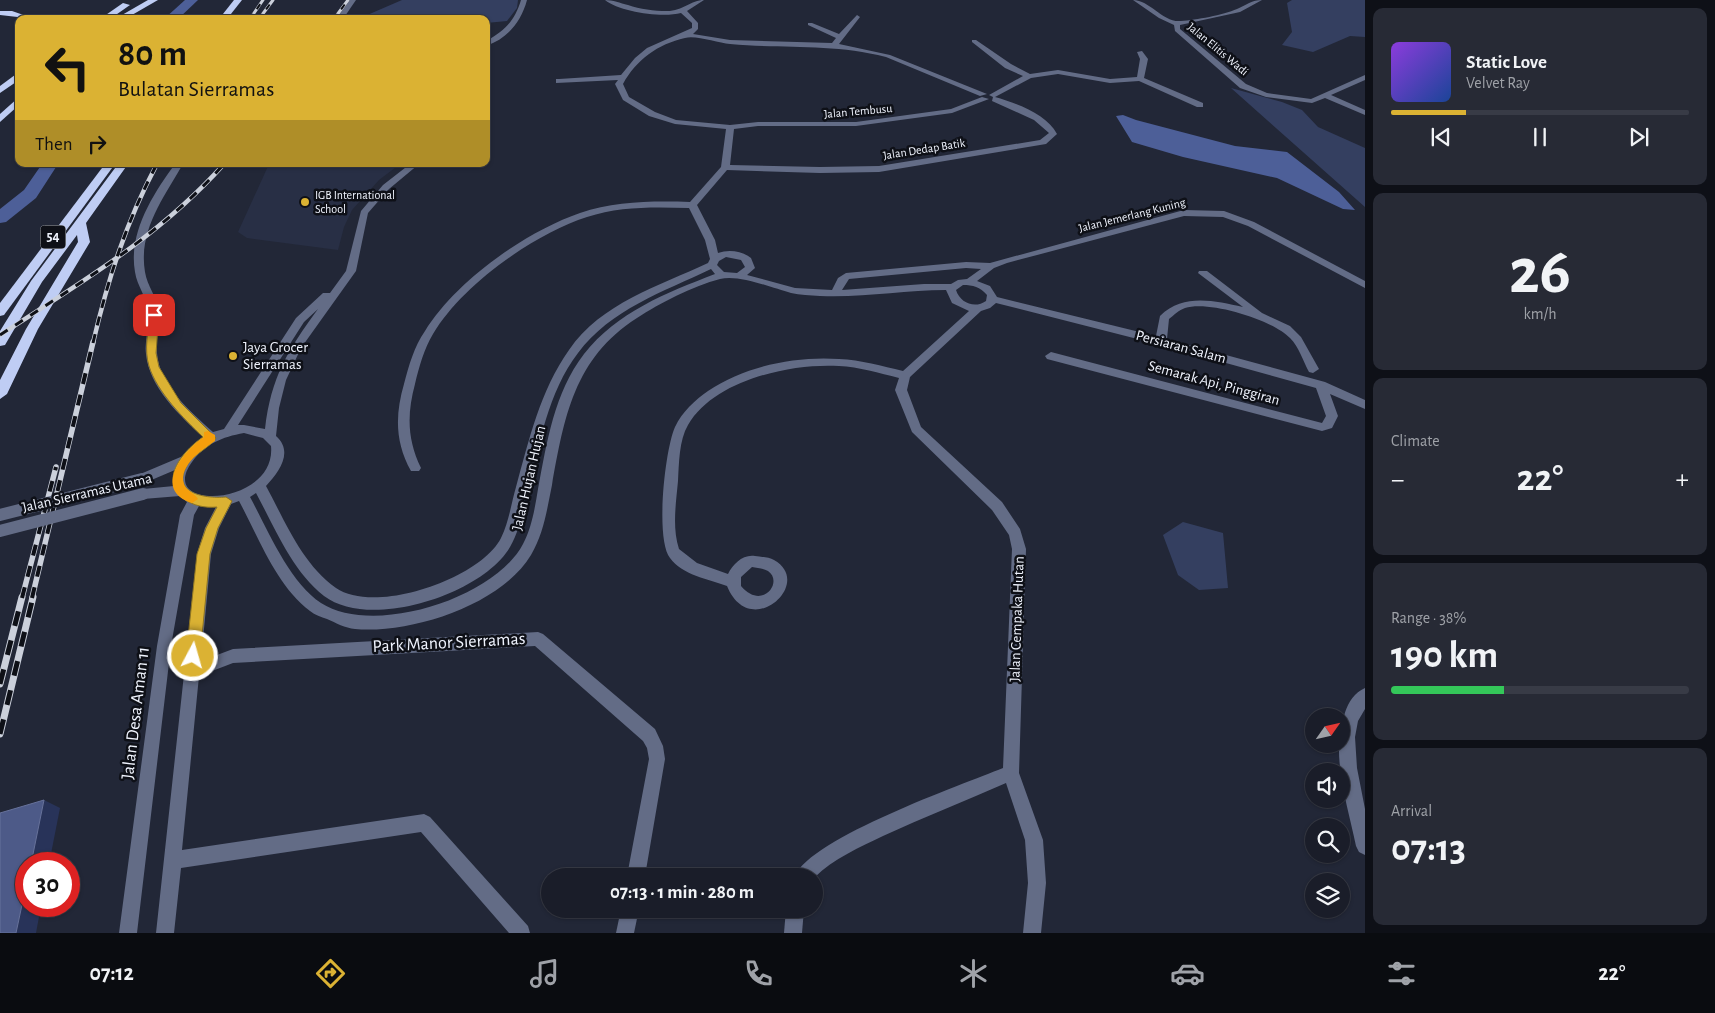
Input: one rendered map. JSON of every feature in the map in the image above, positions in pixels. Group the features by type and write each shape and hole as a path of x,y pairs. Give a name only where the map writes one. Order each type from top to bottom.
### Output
{"highway":[{"path":"111,15 135,0"},
{"path":"118,15 142,0"},
{"path":"126,15 154,0"},
{"path":"226,15 238,0"},
{"path":"235,15 247,0"},
{"path":"0,13 18,15"},
{"path":"0,90 15,79"},
{"path":"0,95 15,86"},
{"path":"0,119 15,104"},
{"name":"54","path":"0,312 20,282 108,167"},
{"name":"54","path":"0,342 38,281 121,167"},
{"path":"2,389 32,329 84,242 80,222"},
{"path":"0,297 20,282"}],"street":[{"path":"342,15 353,0"},
{"path":"490,42 510,30 515,24 524,0"},
{"path":"608,0 625,9 683,11 702,0"},
{"name":"Jalan Elitis Wadi","path":"1136,0 1161,17 1178,24 1176,26 1177,30 1249,89 1266,95 1299,101 1312,101 1326,96"},
{"path":"1178,24 1238,11 1259,0"},
{"path":"683,11 696,26 688,34 650,49 623,77 619,84 626,98 652,114 675,122 730,127 725,167 692,205"},
{"path":"834,45 857,17"},
{"path":"810,24 840,37"},
{"path":"688,34 746,44 834,45 888,56 984,96 994,97 1029,76 1058,72 1110,81 1140,79 1200,105"},
{"path":"974,41 1008,66 1029,76"},
{"path":"1140,52 1144,60 1140,79"},
{"path":"560,80 623,77"},
{"path":"1326,96 1365,77"},
{"name":"Jalan Tembusu","path":"730,127 758,124 856,124 952,111 984,96"},
{"path":"1326,96 1365,113"},
{"name":"Jalan Dedap Batik","path":"725,167 820,170 879,169 1036,144 1050,139 1053,134 1049,126 994,97"},
{"path":"177,167 150,215 139,246 140,270 143,286 152,304 154,315 152,353 154,367 177,406 211,438"},
{"path":"270,435 272,408 280,380 296,347 351,271 364,213 386,187 411,167"},
{"path":"415,468 403,441 401,425 404,401 418,352 439,318 480,276 529,242 562,223 585,214 644,204 692,205"},
{"path":"692,205 710,240 716,266"},
{"name":"Jalan Jemerlang Kuning","path":"955,296 969,282 988,270 1184,213 1204,212 1224,214 1251,224 1365,285"},
{"path":"710,240 730,254 746,258 750,265 771,283"},
{"path":"716,266 730,254"},
{"path":"739,276 748,272 750,265"},
{"path":"835,293 846,276 966,265 988,270 986,288"},
{"path":"716,266 739,276 771,283 794,291 852,294 924,287 955,296 978,308"},
{"name":"Jalan Hujan Hujan","path":"259,486 312,575 331,593 347,600 392,602 445,590 468,578 490,560 512,529 540,423 553,386 564,365 587,334 603,320 622,309 716,266"},
{"name":"Jalan Hujan Hujan","path":"243,496 294,586 316,608 356,622 422,617 460,603 488,588 512,569 525,554 538,520 558,422 578,370 600,341 646,307 716,266"},
{"path":"1203,272 1249,306 1259,317"},
{"path":"733,582 678,559 669,543 670,497 679,431 687,417 716,392 748,376 770,370 807,363 832,362 905,375 978,308 988,306 993,299 986,288 969,282"},
{"path":"228,432 300,320 321,300 336,290"},
{"path":"955,296 961,324"},
{"name":"Persiaran Salam","path":"993,299 1161,340 1321,385 1365,405"},
{"path":"1161,340 1164,318 1173,310 1185,304 1202,303 1235,309 1277,324 1294,335 1313,369"},
{"name":"Semarak Api, Pinggiran","path":"1051,356 1322,427 1328,425 1332,416 1321,385"},
{"name":"Jalan Cempaka Hutan","path":"905,375 901,390 916,429 996,506 1015,533 1019,549 1011,773 1034,840 1037,883 1032,933"},
{"path":"258,430 270,435 277,442 280,452 278,464 270,476 243,496 209,503 188,495 178,481 180,470 185,460 196,448 211,438 228,432 258,430"},
{"name":"Jalan Sierramas Utama","path":"0,515 142,479 185,460"},
{"name":"Jalan Sierramas Utama","path":"0,531 143,494 188,495"},
{"name":"Jalan Desa Aman 11","path":"128,933 164,646 187,515 188,495"},
{"path":"165,933 204,554 212,528 226,501"},
{"name":"Park Manor Sierramas","path":"191,672 233,656 538,639 545,643 649,734 656,746 657,759 637,868"},
{"path":"1365,696 1356,707 1350,722 1346,741 1365,846"},
{"path":"811,868 842,846 1011,773"},
{"path":"171,861 424,823 521,933"},
{"path":"625,933 628,918"},
{"path":"793,933 794,918"}],"shaded area":[{"path":"402,0 518,0 517,8 507,21 490,23 490,15 367,15"},
{"path":"1292,0 1365,0 1365,37 1350,36 1313,52 1282,45 1292,32 1287,3"},
{"path":"1231,88 1282,102 1302,110 1318,127 1365,148 1365,207"},
{"path":"1123,115 1235,146 1287,152 1339,192 1355,210 1343,209 1277,178 1183,157 1132,142 1116,116"},
{"name":"IGB International School","path":"268,167 396,167 379,180 352,210 344,227 338,250 247,238 238,232"},
{"path":"1183,522 1223,533 1228,588 1199,590 1178,575 1163,535"}],"building":[{"path":"44,800 33,852 15,852 15,917 19,917 16,933 0,933 0,813"}],"waterway":[{"path":"175,15 192,0"},
{"path":"0,218 30,194 48,167"}],"railway":[{"path":"253,15 263,0"},
{"path":"262,15 273,0"},
{"path":"337,15 348,0"},
{"path":"117,258 136,207 156,167"},
{"path":"117,258 173,214 221,167"},
{"path":"0,335 117,258"},
{"path":"93,343 117,258"},
{"path":"32,598 93,342"},
{"path":"22,598 56,467"},
{"path":"0,684 22,597"},
{"path":"0,734 33,597"}],"slow traffic":[{"path":"192,499 182,491 178,481 180,470 185,460 196,448 211,438 208,435"}],"place":[{"name":"IGB International School","path":"305,202"},
{"name":"Jaya Grocer Sierramas","path":"233,356"}],"route":[{"path":"154,315 152,353 154,367 177,406 211,438 196,448 185,460 180,470 178,481 182,491 194,500 209,503 226,501 212,528 204,554 193,656"}]}
